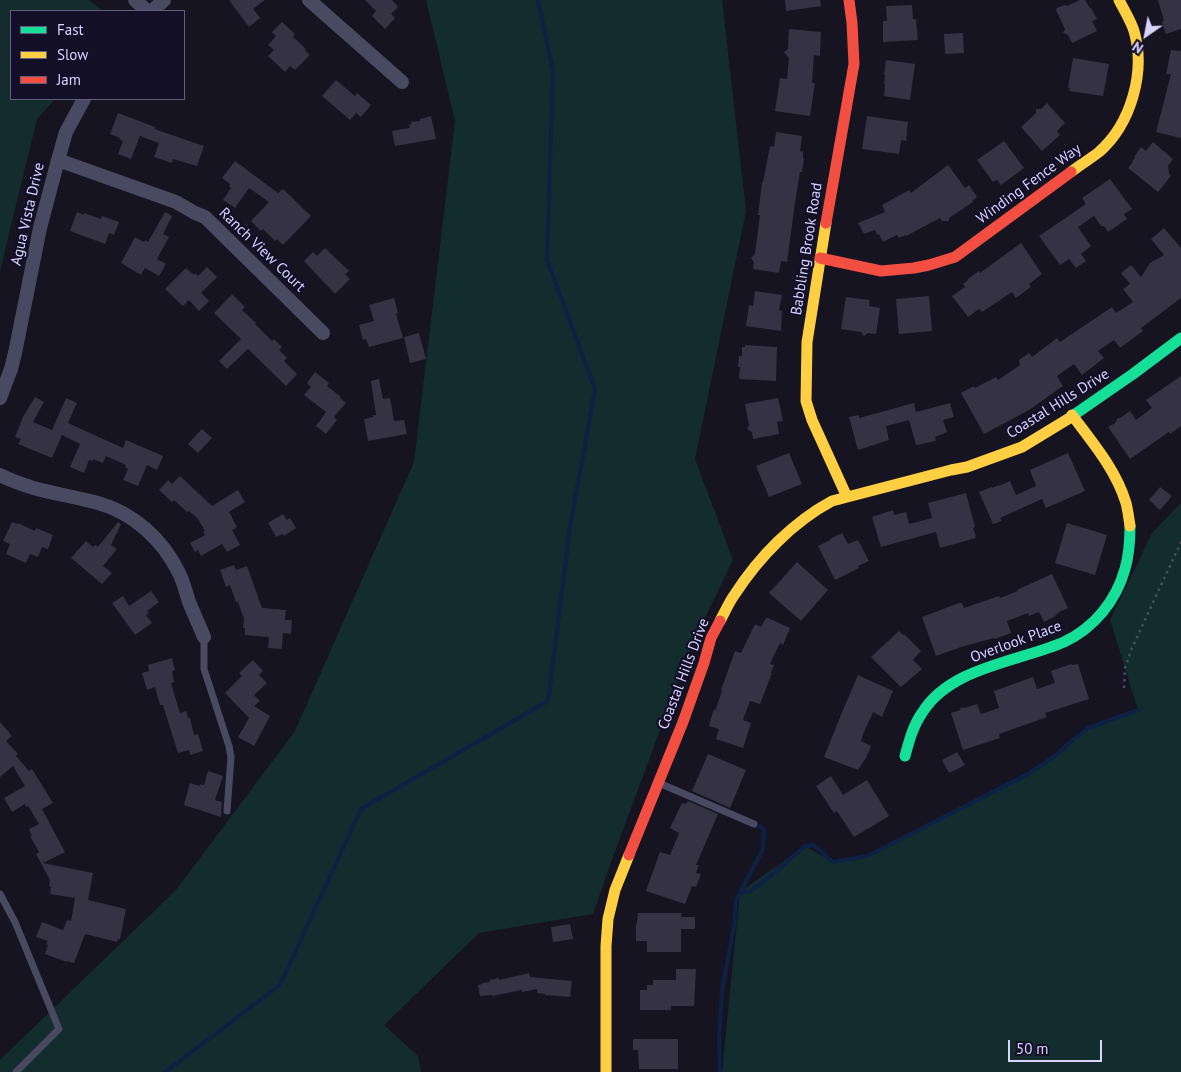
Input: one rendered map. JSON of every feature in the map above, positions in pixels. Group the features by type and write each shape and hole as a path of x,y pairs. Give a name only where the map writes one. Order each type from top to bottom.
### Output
{"street":[{"path":"135,0 146,10"},
{"path":"153,10 164,0"},
{"path":"309,0 402,82"},
{"name":"Babbling Brook Road","path":"847,497 812,420 806,401 807,342 854,64 849,0"},
{"name":"Winding Fence Way","path":"820,258 881,271 895,271 921,267 955,256 1100,151 1117,132 1129,109 1135,93 1138,75 1138,56 1133,29 1119,0"},
{"name":"Agua Vista Drive","path":"0,398 15,353 40,228 58,160 66,132 83,100"},
{"name":"Ranch View Court","path":"58,160 176,202 205,217 323,333"},
{"name":"Coastal Hills Drive","path":"606,1072 606,946 608,919 616,890 683,722 711,638 745,578 787,533 821,507 832,501 967,467 1022,447 1133,374 1181,338"},
{"name":"Overlook Place","path":"905,756 917,721 928,705 940,693 968,675 1074,637 1105,610 1119,586 1128,559 1130,544 1131,529 1126,500 1113,472 1072,415"},
{"path":"0,475 31,488 100,504 120,512 138,523 164,547 174,564 204,637"}],"lane":[{"path":"204,637 204,669 230,746 231,757 227,811"},
{"path":"658,783 754,824"},
{"path":"0,894 14,922 59,1029 16,1072"}],"path":[{"path":"1124,688 1125,668 1132,648 1181,542"}],"green space":[{"path":"0,0 89,0 102,10 10,10 10,100 54,100 37,119 0,271"},
{"path":"426,0 722,0 746,211 695,459 733,560 692,644 593,914 479,933 384,1025 418,1056 421,1072 0,1072 0,1060 176,890 295,731 414,462 455,121"},
{"path":"1181,503 1181,1072 722,1072 740,892 805,846 833,862 867,856 1028,774 1055,756 1088,728 1138,710 1110,620 1152,533"}],"building":[{"path":"229,0 265,0 253,9 260,18 249,27"},
{"path":"365,0 392,0 398,7 391,14 395,18 385,29 372,16 376,11"},
{"path":"785,0 820,0 821,6 786,11"},
{"path":"1080,0 1085,0 1091,8 1097,19 1092,21 1097,31 1072,43 1068,35 1063,33 1065,29 1056,10"},
{"path":"1158,0 1181,0 1181,29 1166,34"},
{"path":"912,5 913,19 916,19 918,40 883,42 883,21 887,21 886,6"},
{"path":"282,22 295,34 293,37 310,55 295,70 290,66 285,72 268,56 274,50 268,45 276,36 272,32"},
{"path":"789,29 821,32 820,56 814,55 812,83 815,83 810,116 775,111 780,78 787,79 789,58 784,52 788,49"},
{"path":"963,33 964,53 945,54 944,34"},
{"path":"1171,50 1181,51 1181,138 1156,132 1171,74 1166,74"},
{"path":"1073,58 1109,64 1103,96 1069,91"},
{"path":"886,60 915,64 910,100 884,96"},
{"path":"336,80 355,96 357,93 371,105 361,117 356,113 350,120 322,96"},
{"path":"1047,103 1065,123 1057,131 1060,135 1042,151 1021,127 1036,113 1036,109 1041,109"},
{"path":"118,113 155,127 154,129 204,146 197,166 173,159 172,163 154,157 159,143 140,136 131,159 118,154 123,141 110,134"},
{"path":"431,116 436,139 395,146 392,131 410,128 409,124 412,124 411,122 420,121 420,119"},
{"path":"867,116 908,122 906,141 901,140 899,154 862,149"},
{"path":"776,132 802,136 800,151 803,152 804,159 802,172 800,172 787,262 781,261 779,273 753,269 754,262 751,258 755,254 762,182 770,146 774,147"},
{"path":"1004,141 1024,168 1001,185 997,180 993,182 977,160"},
{"path":"1153,142 1173,159 1168,166 1171,176 1158,192 1128,168 1141,147 1146,151"},
{"path":"235,161 278,193 283,189 311,216 283,245 277,239 275,241 263,229 261,231 251,221 269,202 249,188 235,208 223,200 231,188 230,184 222,178"},
{"path":"948,165 965,188 969,185 977,197 973,202 949,218 949,221 942,221 940,218 906,236 899,238 897,235 883,242 875,230 864,234 858,223 885,212 882,205 909,190 911,193"},
{"path":"1110,179 1132,209 1124,214 1127,219 1108,232 1094,216 1078,227 1091,246 1081,254 1086,261 1076,268 1069,259 1060,265 1039,236 1086,204 1082,198"},
{"path":"77,212 101,219 102,216 119,222 114,235 109,233 105,244 70,231"},
{"path":"165,212 172,216 163,234 169,237 157,259 166,264 159,276 145,268 141,275 121,263 135,237 148,242"},
{"path":"1164,228 1181,248 1181,298 1141,328 1143,331 1120,348 1114,340 1098,351 1104,358 1082,375 1074,364 1057,376 1063,386 1029,410 984,434 961,393 996,377 998,380 1020,365 1019,360 1029,353 1032,357 1057,338 1060,342 1112,307 1116,313 1133,302 1123,289 1130,284 1121,273 1131,265 1141,277 1150,263 1164,255 1151,239"},
{"path":"1021,243 1042,274 1029,284 1031,287 1016,298 1012,292 982,312 979,309 968,317 952,296 965,287 963,284 968,279 979,271 980,273"},
{"path":"325,248 349,271 345,274 350,279 335,294 304,261 313,252 317,256"},
{"path":"207,267 217,277 201,293 209,301 199,311 189,300 183,306 165,289 186,268 198,276"},
{"path":"755,291 782,295 779,310 782,311 781,331 746,326 749,305 753,306"},
{"path":"232,294 245,307 242,310 255,324 272,341 274,339 282,347 279,350 287,358 284,361 297,374 286,386 248,349 227,369 219,361 241,339 214,313"},
{"path":"929,296 932,331 899,334 896,299"},
{"path":"846,297 870,300 869,306 880,308 876,334 868,333 864,336 861,332 841,329"},
{"path":"394,298 398,313 396,314 403,338 369,347 366,339 363,340 359,325 374,321 369,305"},
{"path":"419,333 426,359 410,363 404,337"},
{"path":"745,345 777,347 776,381 739,379 739,356 742,356 742,347 745,347"},
{"path":"315,372 329,383 327,386 346,403 334,417 337,420 326,434 316,426 326,412 304,395 311,387 307,383"},
{"path":"1181,376 1181,426 1130,459 1108,427 1130,411 1136,420 1152,408 1146,400"},
{"path":"379,379 383,399 390,398 394,421 404,420 407,434 368,441 364,419 376,415 371,381"},
{"path":"35,397 44,402 33,422 52,430 66,398 77,403 68,423 123,448 126,440 163,456 157,470 147,465 138,486 123,480 128,469 125,467 126,465 106,456 103,463 93,459 93,461 89,460 84,473 70,467 80,444 62,435 52,458 18,444 21,439 15,437 23,417"},
{"path":"778,398 783,421 777,422 779,434 753,439 752,432 747,429 749,425 745,404"},
{"path":"914,403 916,412 950,403 954,417 943,420 947,432 935,437 936,441 916,445 909,420 886,426 889,440 858,450 849,417 859,415 859,418"},
{"path":"202,429 212,438 198,453 188,444"},
{"path":"789,453 802,484 769,497 756,466"},
{"path":"1068,453 1085,491 1046,508 1042,499 1000,518 1002,521 993,524 979,492 1010,481 1016,495 1036,486 1030,470"},
{"path":"180,476 212,506 238,490 245,502 229,512 237,527 232,530 240,545 227,552 222,544 201,556 198,550 195,552 190,543 205,535 203,532 205,531 198,519 174,500 172,502 159,490 168,480 172,484"},
{"path":"1160,487 1172,496 1160,510 1149,500"},
{"path":"966,493 976,538 940,548 936,532 881,547 872,517 893,510 894,515 906,512 909,524 932,518 928,503"},
{"path":"283,514 287,520 290,518 296,528 284,536 283,534 276,537 268,523"},
{"path":"12,522 35,531 36,528 53,535 48,549 42,547 38,557 30,554 26,563 6,554 10,544 3,541"},
{"path":"118,522 121,524 111,545 117,549 103,566 112,573 102,584 71,558 86,541 93,547 95,545 98,547"},
{"path":"1067,523 1107,535 1095,575 1055,563"},
{"path":"842,533 848,544 858,540 869,561 835,580 818,546"},
{"path":"797,562 828,590 801,621 769,593"},
{"path":"234,565 236,570 247,566 262,608 286,610 285,620 292,620 291,634 283,633 282,649 268,648 269,637 245,635 245,628 243,628 244,619 238,602 236,602 230,585 226,587 220,570"},
{"path":"1052,574 1068,608 1044,622 1039,612 1029,616 1028,613 1007,621 1011,633 936,656 922,617 959,603 962,603 964,608 999,596 1000,598"},
{"path":"151,591 159,602 147,611 149,613 146,615 152,623 135,635 112,603 123,596 129,606"},
{"path":"766,618 790,628 783,645 780,643 770,664 774,665 772,673 760,704 750,701 743,720 751,723 743,748 716,739 719,729 709,726 735,651 741,653 755,624 761,627"},
{"path":"899,631 921,651 913,660 922,669 901,687 871,657"},
{"path":"172,658 175,670 172,671 174,682 171,683 180,713 186,711 188,718 190,718 194,735 198,734 203,751 190,755 189,750 178,753 163,705 160,705 155,687 147,690 142,673 149,671 148,665"},
{"path":"253,660 263,671 259,675 267,683 254,695 260,701 254,706 270,716 254,746 238,737 249,718 225,693 242,676 239,673"},
{"path":"1071,664 1078,664 1089,699 1045,713 1047,717 999,734 1000,738 963,750 951,713 960,710 961,707 965,708 977,704 981,714 999,708 994,691 1033,677 1037,689 1055,683 1051,671"},
{"path":"858,675 893,691 882,717 873,712 864,732 861,741 871,746 858,770 824,757"},
{"path":"0,722 12,736 6,741 18,754 16,756 29,771 32,769 53,803 42,809 65,852 43,863 93,873 88,900 126,909 120,939 117,942 85,934 74,963 45,954 48,941 36,937 42,922 63,930 67,920 71,921 75,898 50,894 50,880 36,854 39,852 30,836 32,836 29,829 39,824 28,806 26,807 25,804 12,812 4,798 25,786 13,766 0,777"},
{"path":"957,752 965,765 949,773 942,760"},
{"path":"708,754 746,770 730,808 692,791"},
{"path":"208,771 223,776 215,800 222,802 221,817 184,805 190,783 200,786 200,784 204,785"},
{"path":"831,776 843,795 867,780 889,816 854,837 837,811 834,813 816,786"},
{"path":"688,801 718,814 696,865 699,865 696,873 701,874 696,887 692,886 685,904 646,891 660,852 670,855 679,833 670,828 682,803 686,804"},
{"path":"638,913 682,913 681,917 695,917 695,929 681,929 681,952 647,952 647,941 636,941"},
{"path":"570,924 573,939 553,942 551,927"},
{"path":"676,969 696,969 694,1006 671,1006 671,1010 640,1010 640,990 647,990 647,985 653,985 653,980 676,980"},
{"path":"529,973 530,977 572,981 570,997 545,995 537,993 537,989 480,996 478,985 482,983"},
{"path":"633,1039 678,1039 678,1069 639,1069 638,1050 633,1050"}],"waterway":[{"path":"165,1072 280,985 361,809 548,701 570,527 595,389 547,260 553,71 538,0"},
{"path":"740,892 749,892 805,846 814,845 833,862 867,856 1028,774 1055,756 1088,728 1138,710"},
{"path":"720,1072 719,1038 722,991 734,926 736,900 763,849 764,829 754,824"}],"traffic: fast":[{"path":"1068,419 1181,338"},
{"path":"905,756 912,734 922,713 934,698 950,685 986,668 1064,642 1094,621 1110,602 1121,581 1128,553 1130,526"}],"traffic: slow":[{"path":"1071,172 1099,152 1110,140 1120,127 1133,96 1137,80 1137,47 1133,27 1119,0"},
{"path":"826,223 807,342 806,401 812,420 847,497"},
{"path":"1072,415 1103,457 1116,479 1126,503 1130,526"},
{"path":"720,621 744,580 766,554 790,530 832,501 967,467 1022,447 1068,419"},
{"path":"606,1072 606,946 608,919 615,890 629,855"}],"traffic: jam":[{"path":"826,223 854,64 849,0"},
{"path":"820,258 881,271 914,268 955,257 1071,172"},
{"path":"629,855 683,722 711,638 720,621"}]}
